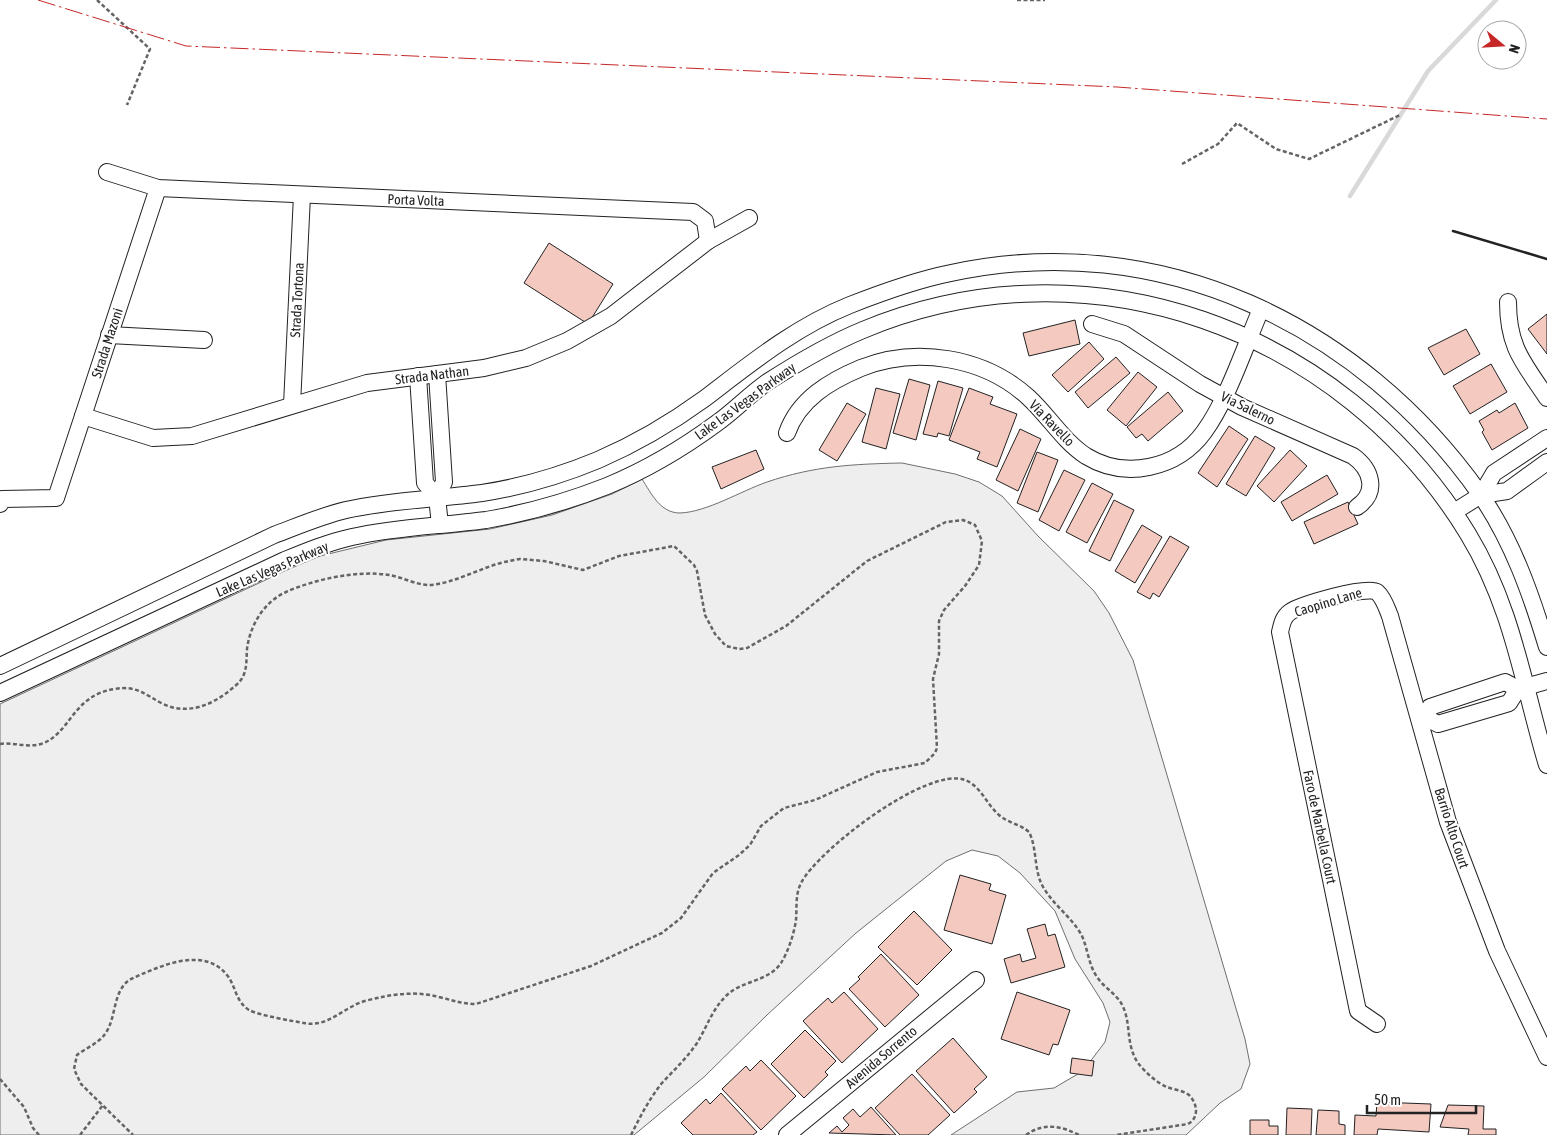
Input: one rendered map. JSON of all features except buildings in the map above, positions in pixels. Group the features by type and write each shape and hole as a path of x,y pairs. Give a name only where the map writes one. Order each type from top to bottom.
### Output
{"street":[{"name":"Porta Volta","path":"107,172 158,188 693,212 705,220 708,241"},
{"name":"Strada Mazoni","path":"0,504 2,500 56,498 158,188"},
{"name":"Strada Tortona","path":"292,405 302,195"},
{"name":"Strada Nathan","path":"83,416 153,438 192,436 367,383 484,368 526,358 567,341 610,316 708,241 749,218"},
{"name":"Lake Las Vegas Parkway","path":"1,663 274,535 309,521 381,504 484,492 542,480 598,460 651,434 701,401 746,366 793,334 844,307 898,287 953,272 1009,264 1066,262 1123,267 1179,278 1238,298 1294,324 1347,357 1395,396 1438,440 1481,496 1508,543 1533,600 1547,647"},
{"name":"Lake Las Vegas Parkway","path":"0,694 285,560 317,547 385,530 488,519 550,506 608,485 665,457 717,423 762,385 812,354 864,330 919,311 976,299 1034,294 1092,296 1150,305 1206,320 1249,338 1310,370 1357,404 1400,444 1437,488 1454,512 1470,536 1496,588 1516,643 1522,688 1547,765"},
{"path":"1508,302 1509,327 1513,343 1547,398"},
{"name":"Via Ravello","path":"787,433 798,410 816,393 852,372 870,365 906,358 924,357 961,362 996,375 1026,396 1078,450 1096,461 1125,468 1155,466 1183,453 1204,432 1224,396 1261,309"},
{"name":"Via Salerno","path":"1092,324 1124,334 1200,384 1242,407 1347,452 1359,460 1370,474 1371,484 1367,497 1357,507"},
{"path":"109,336 204,340"},
{"path":"437,374 444,482 437,498 440,525"},
{"path":"418,376 425,483 437,498"},
{"path":"420,416 440,414"},
{"path":"1481,496 1494,473 1547,438"},
{"path":"1454,512 1481,496 1507,491 1547,462"},
{"name":"Caopino Lane","path":"1283,620 1291,611 1355,591 1369,589 1376,592"},
{"name":"Barrio Alto Court","path":"1376,592 1390,616 1423,719 1455,840 1497,950 1547,1057"},
{"name":"Faro de Marbella Court","path":"1283,620 1280,632 1282,646 1358,1011 1377,1024"},
{"path":"1423,719 1430,707 1505,682 1522,688 1547,681"},
{"name":"Avenida Sorrento","path":"787,1135 976,980"}],"path":[{"path":"97,0 150,49 127,105"},
{"path":"1017,0 1045,0"},
{"path":"1182,164 1218,144 1236,123 1276,149 1309,159 1400,116"},
{"path":"0,744 43,743 58,734 84,702 99,693 115,689 131,688 141,690 162,703 180,710 190,710 206,704 229,692 244,678 252,628 270,602 288,591 352,574 388,575 429,585 520,559 544,561 584,570 619,556 674,546 683,553 697,571 704,608 711,628 726,646 739,649 747,648 786,626 867,561 939,524 954,520 969,522 979,531 982,541 982,557 976,572 944,610 939,621 939,654 933,679 937,748 933,756 925,763 865,776 815,800 784,808 761,826 750,845 707,878 685,913 672,927 591,966 476,1004 461,1003 427,994 407,993 362,1002 332,1019 309,1024 249,1010 239,1001 227,974 212,965 193,961 164,964 127,981 119,994 111,1022 104,1036 77,1055 74,1063 76,1077 133,1135"},
{"path":"631,1135 643,1110 661,1085 688,1055 716,1008 725,997 744,984 764,978 782,962 794,933 797,895 809,872 858,826 874,815 922,786 951,778 972,784 1000,816 1029,832 1032,838 1038,872 1044,888 1076,928 1085,944 1092,970 1098,979 1114,993 1124,1009 1129,1045 1133,1054 1148,1074 1167,1087 1189,1095 1195,1107 1197,1115 1188,1124 1116,1135"},
{"path":"0,1079 24,1107 33,1128 39,1135"},
{"path":"80,1135 103,1105"},
{"path":"1026,1135 1044,1126 1056,1126 1079,1135"}],"shaded area":[{"path":"902,463 955,474 979,482 1002,496 1038,536 1094,591 1109,613 1133,660 1245,1039 1250,1064 1241,1089 1220,1103 1186,1135 951,1135 1017,1092 1054,1088 1083,1071 1105,1042 1110,1022 1103,1003 1075,959 1055,911 1020,873 998,856 972,850 946,861 856,933 767,1015 704,1077 634,1135 0,1135 0,704 320,556 386,540 490,529 552,515 612,494 642,479 662,506 667,510 680,513 701,509 767,482 801,472 850,465"}],"waterway":[{"path":"1350,196 1428,71 1496,0"}],"wall":[{"path":"1453,231 1547,259"}],"power":[{"path":"38,0 186,46 1117,87 1547,119"}]}
